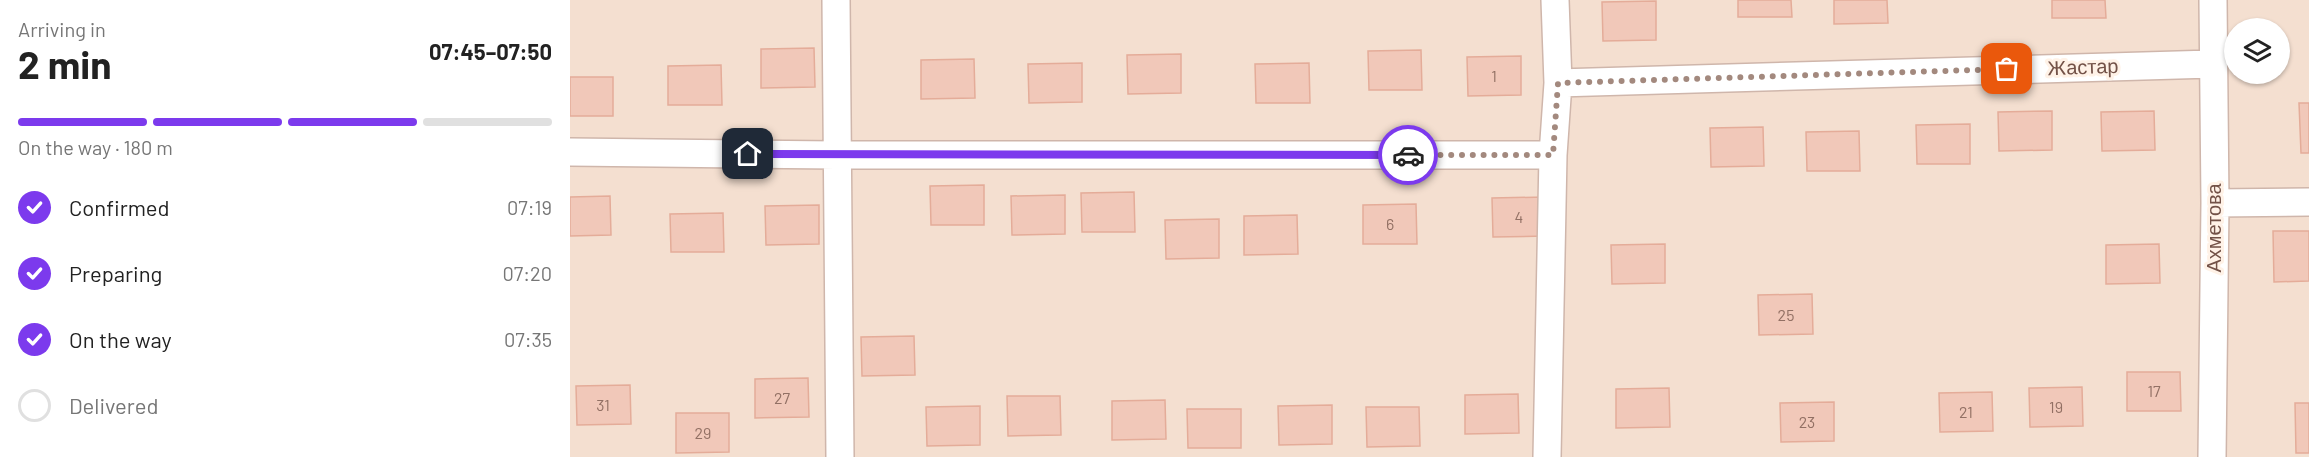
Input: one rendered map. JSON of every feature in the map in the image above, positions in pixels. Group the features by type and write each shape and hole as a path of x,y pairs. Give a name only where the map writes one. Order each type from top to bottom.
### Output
{"street":[{"path":"836,0 840,457"},
{"path":"1547,457 1553,155 1558,83 1555,0"},
{"name":"Ахметова","path":"2212,457 2215,203 2213,0"},
{"name":"Жастар","path":"1558,83 2212,64"},
{"path":"570,152 836,155 1553,155"},
{"path":"2215,203 2309,202"}],"shaded area":[{"path":"570,0 2309,0 2309,457 570,457"}],"building":[{"path":"1738,0 1791,0 1792,17 1738,17"},
{"path":"1834,0 1887,0 1888,23 1834,24"},
{"path":"2052,0 2105,0 2106,18 2052,18"},
{"path":"1656,1 1656,40 1603,41 1602,2"},
{"path":"814,48 815,87 761,88 761,49"},
{"path":"1421,50 1422,90 1369,90 1368,51"},
{"path":"1181,54 1181,93 1128,94 1127,55"},
{"path":"1521,56 1521,95 1468,96 1467,57"},
{"path":"974,59 975,98 921,99 921,60"},
{"path":"1082,63 1082,102 1029,103 1028,64"},
{"path":"1309,63 1310,103 1256,103 1255,64"},
{"path":"721,65 722,105 668,105 668,66"},
{"path":"570,77 613,77 613,116 570,116"},
{"path":"2299,103 2309,103 2309,153 2301,153"},
{"path":"2052,111 2052,150 1999,151 1998,112"},
{"path":"2154,111 2155,150 2102,151 2101,112"},
{"path":"1970,124 1970,164 1917,164 1916,125"},
{"path":"1763,127 1764,166 1711,167 1710,128"},
{"path":"1859,131 1860,171 1807,171 1806,132"},
{"path":"984,185 984,225 931,225 930,186"},
{"path":"1134,192 1135,232 1082,232 1081,193"},
{"path":"1065,195 1065,234 1012,235 1011,196"},
{"path":"610,196 611,235 570,236 570,197"},
{"path":"1545,197 1546,236 1493,237 1492,198"},
{"path":"1416,204 1417,244 1363,244 1363,205"},
{"path":"819,205 819,244 766,245 765,206"},
{"path":"723,213 724,252 671,252 670,214"},
{"path":"1297,215 1298,254 1244,255 1244,216"},
{"path":"1219,219 1219,258 1166,259 1165,220"},
{"path":"2273,231 2309,231 2309,281 2274,282"},
{"path":"1665,244 1665,283 1612,284 1611,245"},
{"path":"2159,244 2160,283 2106,284 2106,245"},
{"path":"1812,294 1813,334 1759,335 1758,295"},
{"path":"914,336 915,375 862,376 861,337"},
{"path":"2127,372 2180,372 2181,411 2127,411"},
{"path":"808,378 809,417 755,418 755,379"},
{"path":"630,385 631,424 577,425 576,386"},
{"path":"2082,387 2083,426 2030,427 2029,388"},
{"path":"1669,388 1670,427 1616,428 1616,389"},
{"path":"1992,392 1993,431 1940,432 1939,393"},
{"path":"1518,394 1519,433 1465,434 1465,395"},
{"path":"1007,396 1060,396 1061,435 1008,436"},
{"path":"1165,400 1166,439 1112,440 1112,401"},
{"path":"1834,402 1834,441 1781,442 1780,403"},
{"path":"2295,403 2309,403 2309,453 2296,453"},
{"path":"1332,405 1332,444 1279,445 1278,406"},
{"path":"980,406 980,445 927,446 926,407"},
{"path":"1366,407 1419,407 1420,446 1367,447"},
{"path":"1187,409 1241,409 1241,448 1188,448"},
{"path":"676,413 729,413 729,452 676,453"}],"way so far":[{"path":"1408,155 1553,155 1558,83 2007,69"}],"route":[{"path":"748,154 1408,155"}]}
